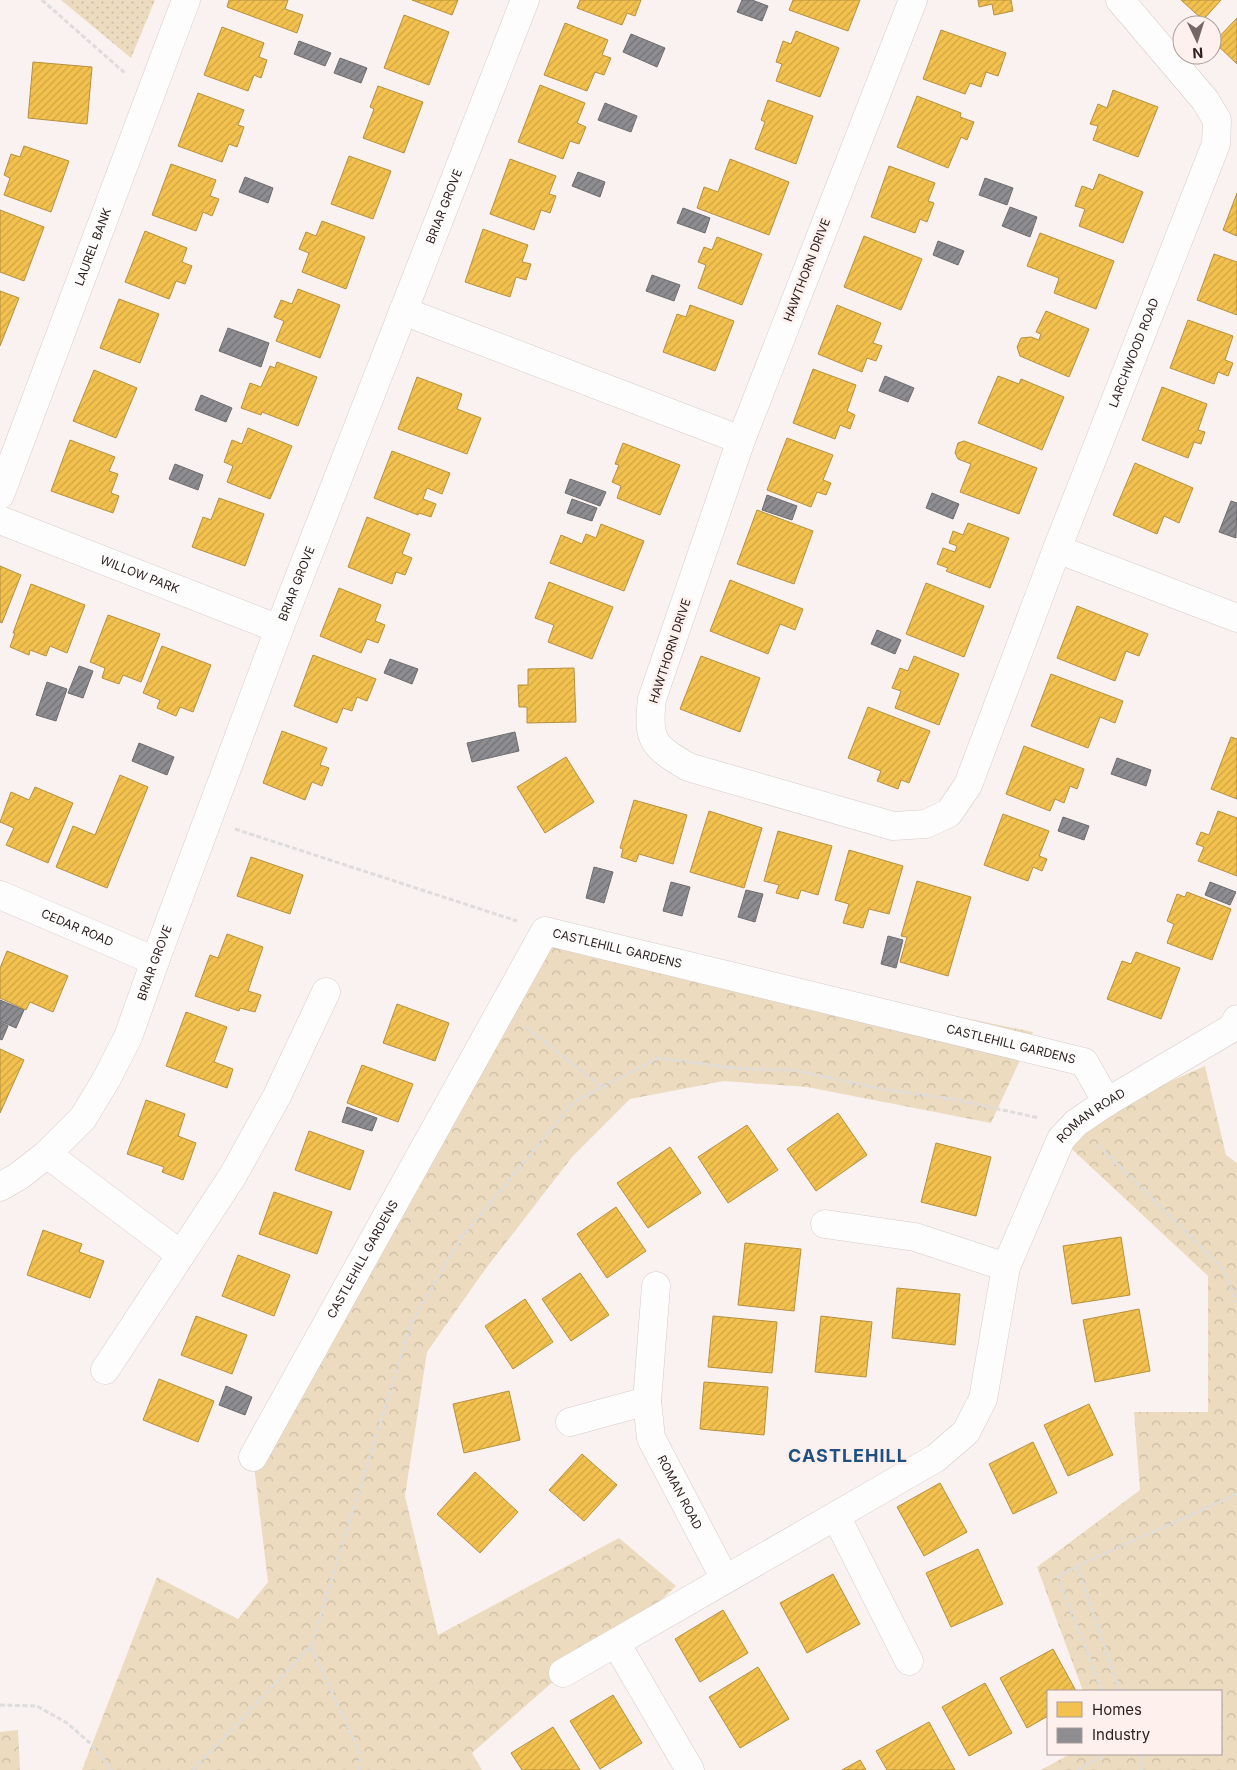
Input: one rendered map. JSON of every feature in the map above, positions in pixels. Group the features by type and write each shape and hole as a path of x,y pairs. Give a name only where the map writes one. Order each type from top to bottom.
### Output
{"street":[{"name":"LAUREL BANK","path":"0,495 186,0"},
{"name":"BRIAR GROVE","path":"0,1187 47,1154 83,1118 128,1038 279,628 525,0"},
{"name":"HAWTHORN DRIVE","path":"913,0 741,440 652,700 650,719 652,738 665,753 688,766 893,826 926,824 950,813 968,785 1057,549"},
{"name":"LARCHWOOD ROAD","path":"1057,549 1216,144 1217,120 1205,100 1120,0"},
{"path":"403,311 741,440"},
{"name":"WILLOW PARK","path":"0,520 279,628"},
{"path":"1057,549 1237,618"},
{"name":"CEDAR ROAD","path":"0,895 155,961"},
{"name":"CASTLEHILL GARDENS","path":"253,1457 545,931 1084,1062 1107,1102"},
{"path":"105,1370 232,1177 277,1096 326,992"},
{"name":"ROMAN ROAD","path":"563,1673 936,1458 966,1432 983,1399 1006,1267 1061,1139 1076,1123 1107,1102 1232,1028 1237,1019"},
{"path":"47,1154 180,1254"},
{"path":"825,1224 915,1238 1006,1267"},
{"name":"ROMAN ROAD","path":"656,1286 647,1401 651,1438 725,1579"},
{"path":"570,1422 647,1401"},
{"path":"836,1516 910,1661"},
{"path":"616,1643 690,1770"}],"path":[{"path":"42,0 151,96"},
{"path":"208,820 545,931"},
{"path":"502,1008 602,1087"},
{"path":"193,1770 311,1646 411,1324 461,1238 574,1102 658,1058 743,1069 793,1070 882,1089 958,1100 1032,1117 1076,1123 1222,1269 1237,1302"},
{"path":"1102,1690 1058,1577 1077,1566 1237,1494"},
{"path":"1077,1566 1120,1690"},
{"path":"311,1646 360,1753 360,1770"},
{"path":"0,1705 37,1706 68,1723 90,1743 112,1770"},
{"path":"1078,1770 1104,1755"},
{"path":"1142,1755 1142,1770"}],"green space":[{"path":"61,0 155,0 131,58"},
{"path":"545,931 1033,1032 991,1123 807,1087 724,1081 630,1099 572,1157 484,1271 427,1352 405,1496 438,1635 619,1538 676,1586 616,1643 563,1673 472,1753 482,1770 82,1770 157,1577 238,1619 268,1582 253,1457"},
{"path":"1205,1066 1226,1155 1237,1163 1237,1770 1041,1770 1068,1755 1222,1755 1222,1690 1083,1690 1037,1567 1140,1490 1134,1412 1208,1412 1208,1276 1061,1139 1076,1123"},
{"path":"18,1730 20,1770 0,1770 0,1732"}],"building: Homes":[{"path":"229,0 288,0 285,9 303,15 297,33 227,7"},
{"path":"412,0 458,0 452,15"},
{"path":"580,0 641,0 635,16 627,13 622,25 577,8"},
{"path":"793,0 860,0 848,31 789,10"},
{"path":"978,0 1011,0 1013,11 994,15 992,4 979,7"},
{"path":"1181,0 1221,0 1208,15 1198,15"},
{"path":"404,15 449,32 429,85 384,68"},
{"path":"1237,18 1237,64 1222,50 1222,34"},
{"path":"565,23 608,40 602,55 611,58 604,75 595,72 587,91 544,75"},
{"path":"222,27 264,43 259,57 267,60 261,78 254,75 248,91 204,75"},
{"path":"941,30 1006,53 998,76 986,72 981,87 970,83 965,94 923,79"},
{"path":"796,31 839,48 820,97 776,81 782,64 776,62 783,41 791,44"},
{"path":"33,62 92,67 87,124 28,118"},
{"path":"540,85 585,103 577,123 586,127 579,144 570,141 563,159 518,142"},
{"path":"378,86 423,102 404,153 363,138 374,109 370,107"},
{"path":"1113,90 1158,107 1138,157 1093,140 1098,126 1090,124 1098,104 1107,108"},
{"path":"198,93 244,110 238,125 244,127 237,147 229,144 222,162 178,146"},
{"path":"917,96 961,113 960,117 974,122 967,140 961,137 948,168 897,147"},
{"path":"768,100 813,116 796,164 755,149 765,122 761,120"},
{"path":"24,146 69,161 51,212 4,195 10,178 4,175 11,154 20,157"},
{"path":"349,156 391,171 373,219 331,204"},
{"path":"510,159 556,176 549,194 556,196 550,213 541,210 534,230 490,214"},
{"path":"730,159 789,182 769,235 697,208 704,187 718,192"},
{"path":"171,164 216,180 210,196 219,199 212,216 203,212 196,231 152,215"},
{"path":"889,166 935,183 928,201 934,203 927,222 920,219 915,233 871,217"},
{"path":"1099,174 1143,192 1123,243 1079,226 1085,209 1075,206 1082,186 1093,190"},
{"path":"1237,193 1237,236 1223,230"},
{"path":"0,210 44,227 24,281 0,272"},
{"path":"322,221 365,237 346,289 302,272 309,253 299,249 306,232 316,236"},
{"path":"483,229 528,245 522,262 531,264 526,280 516,277 510,297 465,282"},
{"path":"145,231 187,248 182,262 192,266 185,284 176,281 169,299 125,282"},
{"path":"1040,233 1114,261 1096,309 1054,293 1059,278 1027,266"},
{"path":"864,236 922,259 901,310 844,287"},
{"path":"717,237 762,254 742,305 698,288 706,265 698,262 704,247 712,250"},
{"path":"1214,254 1237,262 1237,315 1197,300"},
{"path":"298,289 340,305 320,358 276,341 284,321 274,317 281,300 292,304"},
{"path":"0,291 19,298 0,346"},
{"path":"119,299 159,314 140,363 100,348"},
{"path":"690,305 734,321 715,371 663,352 677,314 686,317"},
{"path":"837,305 881,323 873,343 882,346 876,361 867,358 862,372 818,354"},
{"path":"1046,311 1089,329 1069,377 1020,356 1017,347 1021,338 1031,337 1039,340 1041,334 1036,332"},
{"path":"1188,320 1233,336 1225,360 1233,363 1228,376 1218,372 1214,384 1170,368"},
{"path":"277,362 317,377 298,426 262,412 261,415 241,408 250,383 261,387 270,366 275,368"},
{"path":"813,369 856,385 847,411 855,415 850,429 840,425 835,439 793,423"},
{"path":"94,370 137,388 116,438 73,421"},
{"path":"998,376 1019,384 1021,379 1064,397 1042,450 978,423"},
{"path":"417,377 462,394 457,409 481,418 467,454 398,429"},
{"path":"1162,387 1207,404 1198,430 1205,432 1201,444 1194,442 1188,458 1142,440"},
{"path":"248,428 292,446 270,499 227,482 233,466 224,462 232,440 242,444"},
{"path":"787,438 833,455 823,480 831,483 826,495 817,492 811,507 767,490"},
{"path":"70,440 115,457 109,471 118,474 111,493 119,496 113,513 51,491"},
{"path":"964,441 1037,468 1019,514 960,492 971,464 958,459 955,453 958,443"},
{"path":"623,443 680,465 660,515 617,498 621,486 612,482 619,465 615,464"},
{"path":"392,451 450,473 442,494 427,488 423,499 436,504 431,517 419,513 418,515 374,498"},
{"path":"1135,463 1193,488 1179,523 1164,516 1157,534 1113,515"},
{"path":"219,498 264,514 245,566 192,547 203,517 211,520"},
{"path":"757,510 813,531 794,584 737,564"},
{"path":"367,517 410,534 402,554 412,558 405,575 396,572 392,584 348,567"},
{"path":"968,523 1009,538 990,588 946,571 948,568 937,564 943,548 955,552 957,546 949,543 953,531 963,535"},
{"path":"601,524 644,541 624,591 550,563 561,535 582,544 586,534 596,538"},
{"path":"0,566 21,575 2,623 0,622"},
{"path":"730,580 803,609 795,630 780,624 768,654 710,631"},
{"path":"549,582 613,607 592,659 548,642 554,625 535,618"},
{"path":"926,583 984,606 964,657 906,634"},
{"path":"31,584 85,605 67,653 50,646 46,656 30,650 29,655 10,647 15,633 13,633"},
{"path":"339,588 381,605 375,621 385,625 378,643 367,639 361,653 320,636"},
{"path":"1077,606 1148,634 1139,656 1126,651 1115,681 1057,658"},
{"path":"108,615 160,634 141,682 123,675 119,684 102,678 105,668 90,662"},
{"path":"162,646 211,665 193,712 180,707 176,716 157,708 160,700 143,693"},
{"path":"313,655 376,679 367,701 357,697 352,711 343,708 337,723 294,706"},
{"path":"701,656 760,678 740,732 680,709"},
{"path":"914,656 959,674 939,725 895,708 901,691 892,688 900,668 908,671"},
{"path":"574,668 576,722 527,723 527,707 519,707 518,685 528,685 528,669"},
{"path":"1051,674 1123,701 1115,723 1100,717 1088,748 1031,726"},
{"path":"868,707 930,731 909,783 901,780 898,789 877,781 881,771 848,758"},
{"path":"282,731 327,748 320,765 329,768 322,786 312,782 305,800 263,783"},
{"path":"1231,737 1237,739 1237,799 1211,789"},
{"path":"1024,746 1084,769 1077,789 1070,786 1064,803 1055,799 1050,811 1006,794"},
{"path":"566,757 594,802 545,833 517,787"},
{"path":"120,775 148,787 107,888 56,867 73,826 95,835"},
{"path":"35,787 73,803 48,863 6,845 14,828 0,822 11,792 29,800"},
{"path":"634,800 687,815 673,864 639,854 636,862 621,857 623,849 620,848"},
{"path":"709,811 762,828 744,888 690,872"},
{"path":"1218,811 1237,818 1237,876 1198,861 1204,847 1196,844 1201,832 1209,835"},
{"path":"1003,814 1049,831 1039,856 1047,859 1042,871 1033,867 1028,881 984,865"},
{"path":"778,831 832,846 818,895 801,890 798,899 776,893 779,885 764,881"},
{"path":"849,850 903,866 889,914 869,909 863,928 843,923 849,904 835,900"},
{"path":"251,857 303,875 290,914 237,896"},
{"path":"917,881 971,897 948,976 900,962 907,937 901,936"},
{"path":"1187,892 1231,909 1212,960 1167,943 1174,924 1167,921 1177,894 1185,897"},
{"path":"227,934 263,947 248,991 261,995 255,1012 240,1008 239,1011 195,996 210,955 218,958"},
{"path":"7,951 68,976 53,1012 30,1002 26,1010 0,998 0,968"},
{"path":"1136,952 1180,968 1161,1019 1107,999 1122,961 1131,964"},
{"path":"397,1004 449,1023 435,1061 383,1043"},
{"path":"186,1012 227,1027 214,1062 233,1069 227,1088 166,1066"},
{"path":"0,1049 24,1060 0,1113"},
{"path":"362,1065 413,1084 398,1122 347,1103"},
{"path":"146,1100 185,1114 178,1136 196,1143 183,1180 162,1172 164,1167 127,1154"},
{"path":"838,1113 867,1155 816,1191 787,1149"},
{"path":"747,1125 778,1170 728,1203 698,1157"},
{"path":"309,1131 364,1151 350,1190 295,1170"},
{"path":"936,1143 991,1157 976,1216 921,1202"},
{"path":"670,1147 701,1193 648,1228 617,1183"},
{"path":"274,1192 332,1212 317,1254 259,1234"},
{"path":"616,1207 646,1251 607,1278 577,1234"},
{"path":"43,1230 82,1244 79,1252 104,1261 90,1298 27,1275"},
{"path":"1121,1237 1130,1295 1072,1304 1063,1246"},
{"path":"745,1243 801,1249 794,1311 738,1305"},
{"path":"238,1255 290,1275 274,1316 222,1296"},
{"path":"580,1273 609,1315 571,1341 542,1299"},
{"path":"897,1288 960,1294 955,1345 892,1338"},
{"path":"525,1299 553,1342 513,1369 485,1326"},
{"path":"1139,1309 1150,1371 1095,1382 1083,1320"},
{"path":"196,1316 247,1335 232,1374 181,1355"},
{"path":"713,1316 777,1322 772,1373 708,1367"},
{"path":"821,1316 872,1322 866,1377 815,1372"},
{"path":"159,1379 214,1401 198,1442 143,1420"},
{"path":"704,1382 768,1387 764,1435 700,1429"},
{"path":"509,1391 520,1440 464,1453 453,1404"},
{"path":"1089,1404 1113,1455 1068,1476 1044,1425"},
{"path":"1033,1442 1057,1493 1013,1514 989,1464"},
{"path":"582,1454 617,1485 584,1521 549,1490"},
{"path":"475,1472 518,1512 480,1553 437,1514"},
{"path":"940,1483 967,1532 924,1556 897,1507"},
{"path":"978,1549 1003,1604 951,1627 926,1573"},
{"path":"833,1574 860,1624 807,1653 780,1603"},
{"path":"723,1610 748,1653 700,1682 675,1639"},
{"path":"1053,1649 1075,1690 1047,1690 1047,1717 1027,1728 1000,1678"},
{"path":"758,1667 789,1719 740,1748 709,1697"},
{"path":"985,1683 1012,1733 969,1756 942,1707"},
{"path":"613,1695 642,1743 600,1769 570,1721"},
{"path":"929,1722 955,1770 887,1770 876,1751"},
{"path":"553,1727 580,1770 522,1770 511,1753"},
{"path":"860,1760 866,1770 842,1770"}],"building: Industry":[{"path":"742,0 752,0 768,6 762,21 737,12"},
{"path":"631,34 665,48 657,67 623,52"},
{"path":"299,41 331,53 325,66 294,54"},
{"path":"340,58 367,68 361,83 334,73"},
{"path":"605,103 637,116 631,132 598,120"},
{"path":"578,172 605,182 600,197 572,186"},
{"path":"245,177 273,188 268,203 239,192"},
{"path":"985,178 1013,188 1007,205 979,195"},
{"path":"1010,207 1037,217 1030,237 1002,226"},
{"path":"683,208 710,218 705,233 677,223"},
{"path":"938,241 964,251 958,265 933,255"},
{"path":"652,275 680,285 674,301 646,291"},
{"path":"228,328 269,343 261,367 219,351"},
{"path":"885,376 914,388 908,402 879,391"},
{"path":"201,395 232,408 226,422 195,410"},
{"path":"175,464 203,475 198,490 169,479"},
{"path":"570,479 606,492 600,506 565,493"},
{"path":"932,493 959,504 953,519 926,508"},
{"path":"767,495 797,506 792,520 762,510"},
{"path":"572,499 597,508 592,521 567,513"},
{"path":"1231,501 1237,503 1236,538 1219,532"},
{"path":"877,630 901,640 895,654 871,644"},
{"path":"390,659 418,669 412,684 384,673"},
{"path":"79,666 93,671 83,698 68,693"},
{"path":"47,682 67,689 56,721 36,715"},
{"path":"515,732 519,751 472,762 467,743"},
{"path":"139,743 174,757 167,775 132,761"},
{"path":"1117,758 1151,770 1146,786 1111,774"},
{"path":"1063,817 1089,826 1084,840 1058,831"},
{"path":"594,867 613,872 604,903 586,898"},
{"path":"671,882 690,887 682,916 663,911"},
{"path":"1210,882 1236,892 1230,905 1205,895"},
{"path":"746,890 763,894 755,922 738,917"},
{"path":"888,936 903,940 896,968 881,964"},
{"path":"0,1000 24,1010 16,1028 0,1021"},
{"path":"0,1022 8,1026 2,1040 0,1039"},
{"path":"347,1107 377,1118 372,1131 342,1122"},
{"path":"226,1386 252,1397 245,1415 219,1405"}],"district":[{"name":"CASTLEHILL","path":"848,1456"}]}
